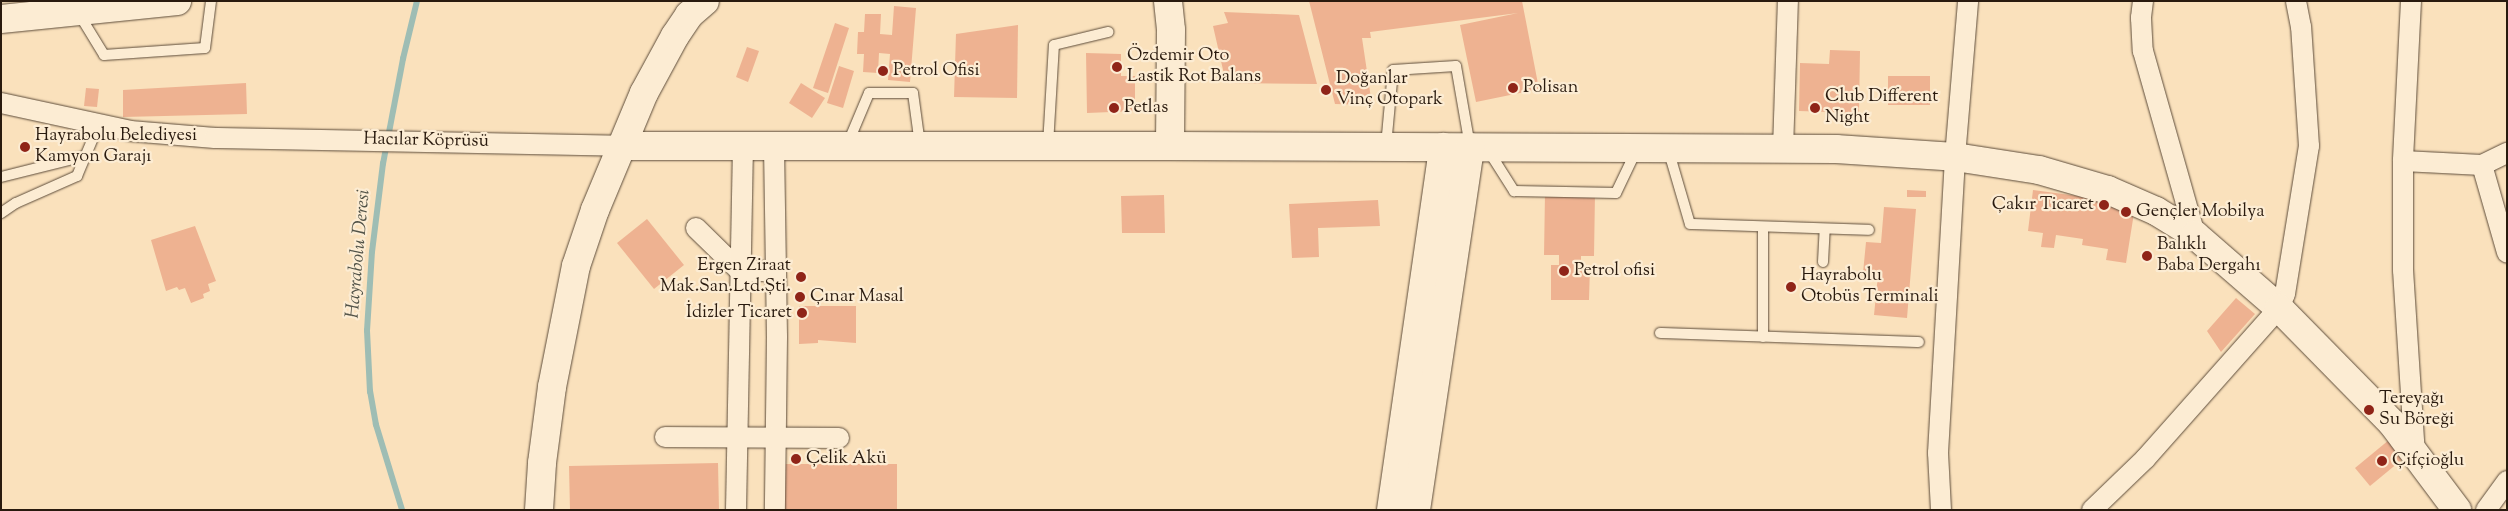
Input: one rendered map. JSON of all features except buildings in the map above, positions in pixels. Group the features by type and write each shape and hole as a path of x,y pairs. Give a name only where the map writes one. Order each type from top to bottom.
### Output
{"main road":[{"path":"1,20 177,1"},
{"path":"539,510 542,463 552,388 576,266 595,210 644,93 675,36 689,15 705,1"},
{"path":"1168,1 1171,30 1170,146"},
{"path":"623,146 1836,149 1955,157 2039,170 2108,190 2156,211 2196,235 2279,308 2392,423 2448,504"},
{"path":"1391,510 1443,147"},
{"path":"1416,510 1478,147"}],"street":[{"path":"1783,149 1788,1"},
{"path":"1941,510 1938,453 1955,157 1968,1"},
{"path":"2143,1 2141,18 2143,51 2196,235"},
{"path":"2092,510 2145,459 2279,308 2285,294 2309,146 2301,27 2296,1"},
{"path":"2411,1 2404,161 2403,270 2415,454"},
{"name":"Hacılar Köprüsü","path":"1,103 130,131 215,138 623,146"},
{"path":"736,510 743,146"},
{"path":"774,146 776,272 775,510"},
{"path":"2404,161 2482,165 2507,153"},
{"path":"2482,165 2507,252"},
{"path":"696,228 740,272 776,272"},
{"path":"665,437 839,438"},
{"path":"2486,510 2507,481"}],"lane":[{"path":"78,13 104,54 205,48 211,1"},
{"path":"1048,146 1054,45 1108,32"},
{"path":"1386,147 1393,70 1456,66 1478,147 1514,192 1616,193 1638,148"},
{"path":"847,146 869,93 913,93 920,146"},
{"path":"1,213 16,203 77,176 98,124"},
{"path":"1668,148 1690,224 1869,230"},
{"path":"1,177 85,156"},
{"path":"1763,227 1763,337"},
{"path":"1823,262 1825,229"},
{"path":"1660,333 1919,342"}],"waterway":[{"name":"Hayrabolu Deresi","path":"402,510 376,425 370,392 367,331 372,252 383,164 403,59 417,1"}],"place":[{"name":"Özdemir Oto Lastik Rot Balans","path":"1117,67"},
{"name":"Petrol Ofisi","path":"883,71"},
{"name":"Polisan","path":"1513,88"},
{"name":"Doğanlar Vinç Otopark","path":"1326,90"},
{"name":"Petlas","path":"1114,108"},
{"name":"Club Different Night","path":"1815,108"},
{"name":"Hayrabolu Belediyesi Kamyon Garajı","path":"25,147"},
{"name":"Çakır Ticaret","path":"2104,205"},
{"name":"Gençler Mobilya","path":"2126,212"},
{"name":"Balıklı Baba Dergahı","path":"2147,256"},
{"name":"Petrol ofisi","path":"1564,271"},
{"name":"Ergen Ziraat Mak.San.Ltd.Şti.","path":"801,277"},
{"name":"Hayrabolu Otobüs Terminali","path":"1791,287"},
{"name":"Çınar Masal","path":"800,297"},
{"name":"İdizler Ticaret","path":"802,313"},
{"name":"Tereyağı Su Böreği","path":"2369,410"},
{"name":"Çelik Akü","path":"796,459"},
{"name":"Çifçioğlu","path":"2382,461"}]}
